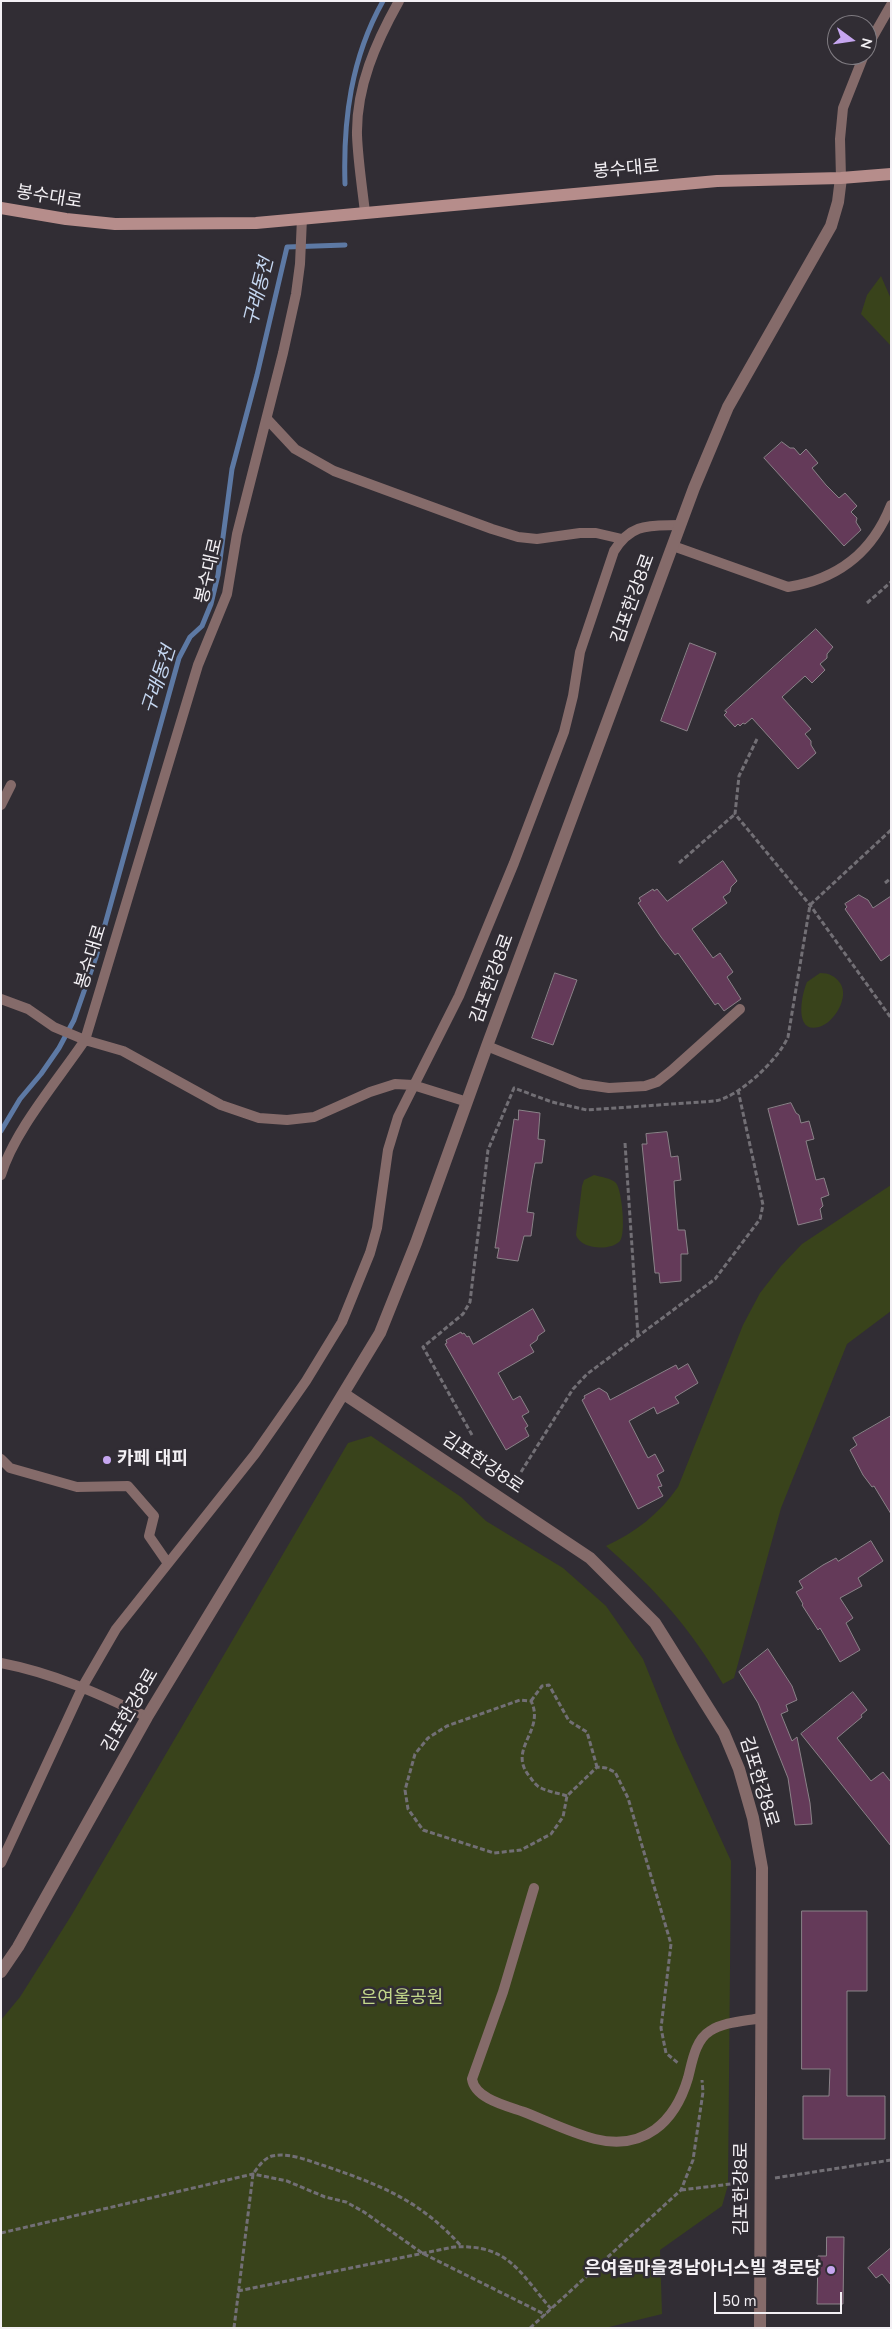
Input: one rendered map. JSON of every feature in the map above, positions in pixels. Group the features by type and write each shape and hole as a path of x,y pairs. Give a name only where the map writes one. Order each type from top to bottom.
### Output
{"main road":[{"name":"봉수대로","path":"1,208 66,219 115,224 256,223 717,181 841,178 891,174"}],"street":[{"name":"김포한강8로","path":"1,1972 147,1717 380,1333 426,1216 672,546 728,407 831,226 838,202 841,178"},
{"name":"김포한강8로","path":"344,1394 373,1332 461,1100 487,1046"},
{"name":"김포한강8로","path":"344,1394 590,1558 655,1623 724,1733 739,1769 753,1818 762,1868 760,2328"}],"lane":[{"path":"365,212 357,135 360,99 369,65 399,1"},
{"path":"877,30 891,5"},
{"path":"841,178 840,139 843,108 860,65"},
{"name":"봉수대로","path":"85,1040 198,665 226,594 237,534 289,328 300,264 302,218"},
{"path":"267,419 295,449 334,471 492,529 518,537 537,539 596,532 622,539"},
{"path":"672,546 788,587 802,584 842,568 878,532 891,505"},
{"path":"1,1863 83,1686 116,1629 167,1562 209,1514 255,1454 306,1381 342,1322 370,1253 381,1208 391,1136 413,1085 459,996 508,881 564,732 573,696 580,652 614,551 622,539 638,528 680,526"},
{"path":"1,805 11,785"},
{"path":"1,999 28,1009 54,1027 85,1040 123,1051 221,1105 259,1118 287,1120 314,1117 370,1092 395,1084 413,1085 461,1100"},
{"path":"487,1046 581,1084 609,1088 645,1086 657,1082 671,1071 740,1009"},
{"path":"1,1175 3,1162 85,1040"},
{"path":"1,1459 10,1468 77,1487 128,1486 154,1516 149,1536 167,1562"},
{"path":"1,1663 83,1686 147,1717"},
{"path":"534,1888 503,1992 472,2079 473,2086 480,2093 577,2133 595,2139 622,2141 648,2134 672,2116 679,2105 697,2047 710,2030 761,2018"}],"path":[{"path":"867,603 891,582"},
{"path":"679,863 735,814 740,776 757,739"},
{"path":"735,814 810,905 891,1018"},
{"path":"885,884 891,878"},
{"path":"472,1435 423,1347 463,1314 470,1302 488,1150 514,1088"},
{"path":"521,1472 560,1406 587,1374 715,1279 760,1219 763,1205 738,1090"},
{"path":"625,1144 638,1337"},
{"path":"532,1701 542,1686 549,1685 568,1721 587,1732 597,1767"},
{"path":"532,1701 520,1700 447,1726 428,1738 415,1754 405,1790 408,1809 422,1830 494,1853 521,1850 551,1834 563,1817 567,1796 597,1767"},
{"path":"532,1701 536,1710 536,1720 523,1748 523,1770 538,1787 567,1796"},
{"path":"530,2328 552,2310 681,2190 693,2160 703,2092 702,2071 677,2062 666,2053 661,2028 671,1944 628,1798 615,1772 597,1767"},
{"path":"234,2328 253,2174 262,2162 271,2156 280,2155 304,2159 377,2183 408,2201 438,2222 462,2247"},
{"path":"681,2190 891,2160"},
{"path":"1,2233 253,2174 287,2181 325,2197 346,2202 364,2212 422,2253 546,2315"},
{"path":"238,2291 422,2253 462,2247 486,2248 504,2257 552,2310"}],"green space":[{"path":"881,276 891,299 891,346 861,314 867,295"},
{"path":"820,973 832,975 840,983 843,989 842,1002 835,1015 825,1025 811,1028 802,1019 803,995 807,982"},
{"path":"594,1175 614,1181 620,1194 623,1221 622,1237 616,1244 610,1246 590,1246 584,1244 576,1235 582,1186 584,1180"},
{"path":"891,1185 891,1311 847,1344 781,1508 734,1678 723,1684 684,1626 641,1578 606,1546 627,1535 655,1514 678,1487 743,1325 760,1293 781,1266 802,1244"},
{"name":"은여울공원","path":"371,1436 461,1497 486,1521 563,1568 606,1606 643,1659 676,1741 731,1861 728,2185 722,2206 660,2250 662,2314 605,2328 1,2328 1,2020 20,1997 71,1916 348,1443"}],"building":[{"path":"782,442 790,448 794,448 800,455 806,449 818,463 812,468 826,485 839,498 845,493 857,506 851,512 857,518 856,522 861,530 844,546 764,458"},
{"path":"816,629 833,647 827,654 827,658 820,664 825,670 812,683 805,676 782,697 811,729 805,734 811,741 811,745 816,753 798,769 752,718 745,724 743,723 740,726 738,724 735,727 724,715 727,712 725,711"},
{"path":"690,643 716,653 687,731 661,721"},
{"path":"723,861 737,881 731,887 730,892 723,897 727,903 692,929 713,958 720,953 733,972 727,977 741,999 724,1011 718,1003 715,1005 678,953 675,955 638,903 641,901 639,898 653,889 654,891 657,889 667,901"},
{"path":"859,895 868,900 873,908 891,896 891,954 881,961 845,909 847,907 845,904"},
{"path":"555,973 577,980 553,1045 532,1038"},
{"path":"791,1103 799,1115 801,1123 809,1121 814,1139 806,1141 816,1180 824,1178 829,1195 821,1198 823,1206 820,1209 822,1219 798,1225 768,1109"},
{"path":"519,1110 540,1113 538,1139 545,1140 542,1163 535,1163 527,1212 534,1213 531,1236 524,1236 518,1261 497,1258 499,1248 495,1248 514,1119 518,1120"},
{"path":"667,1132 671,1157 678,1156 681,1180 674,1181 678,1230 685,1230 688,1254 681,1254 681,1281 660,1283 659,1273 655,1273 642,1144 647,1144 646,1134"},
{"path":"533,1309 545,1331 530,1345 534,1352 498,1373 513,1400 520,1396 529,1412 522,1416 528,1426 525,1428 529,1436 506,1450 445,1344 447,1343 446,1340 461,1332 467,1337 469,1336 473,1344"},
{"path":"688,1364 698,1383 675,1397 679,1403 657,1414 654,1407 629,1421 648,1458 655,1454 664,1471 657,1475 662,1486 658,1487 663,1496 638,1509 582,1400 585,1398 584,1396 599,1388 607,1393 610,1400 676,1365 678,1369"},
{"path":"891,1416 891,1514 874,1486 872,1487 863,1475 850,1450 857,1445 853,1438"},
{"path":"871,1541 883,1561 858,1578 862,1586 840,1598 853,1618 846,1623 860,1650 840,1662 820,1628 818,1630 802,1605 796,1592 803,1588 799,1581 823,1565 836,1558 838,1561"},
{"path":"768,1649 792,1686 797,1700 786,1705 788,1711 781,1714 792,1741 797,1737 810,1803 812,1824 795,1825 788,1778 758,1703 739,1672"},
{"path":"853,1692 867,1710 861,1715 862,1717 837,1738 871,1781 883,1772 891,1782 891,1846 801,1734"},
{"path":"802,1911 867,1911 867,1991 847,1991 847,2096 885,2096 885,2139 803,2139 803,2096 829,2096 830,2069 802,2069"},
{"path":"827,2237 844,2237 843,2304 817,2304 818,2256 826,2256"},
{"path":"891,2248 891,2285 882,2274 876,2278 868,2268"}],"waterway":[{"name":"구래동천","path":"345,184 346,136 351,90 363,45 383,1"},
{"name":"구래동천","path":"1,1131 20,1099 59,1048 74,1020 96,957 179,658 190,637 202,626 211,604 218,575 232,469 257,375 287,247 345,245"}],"place":[{"name":"카페 대피","path":"107,1460"},
{"name":"은여울마을경남아너스빌 경로당","path":"831,2270"}]}
